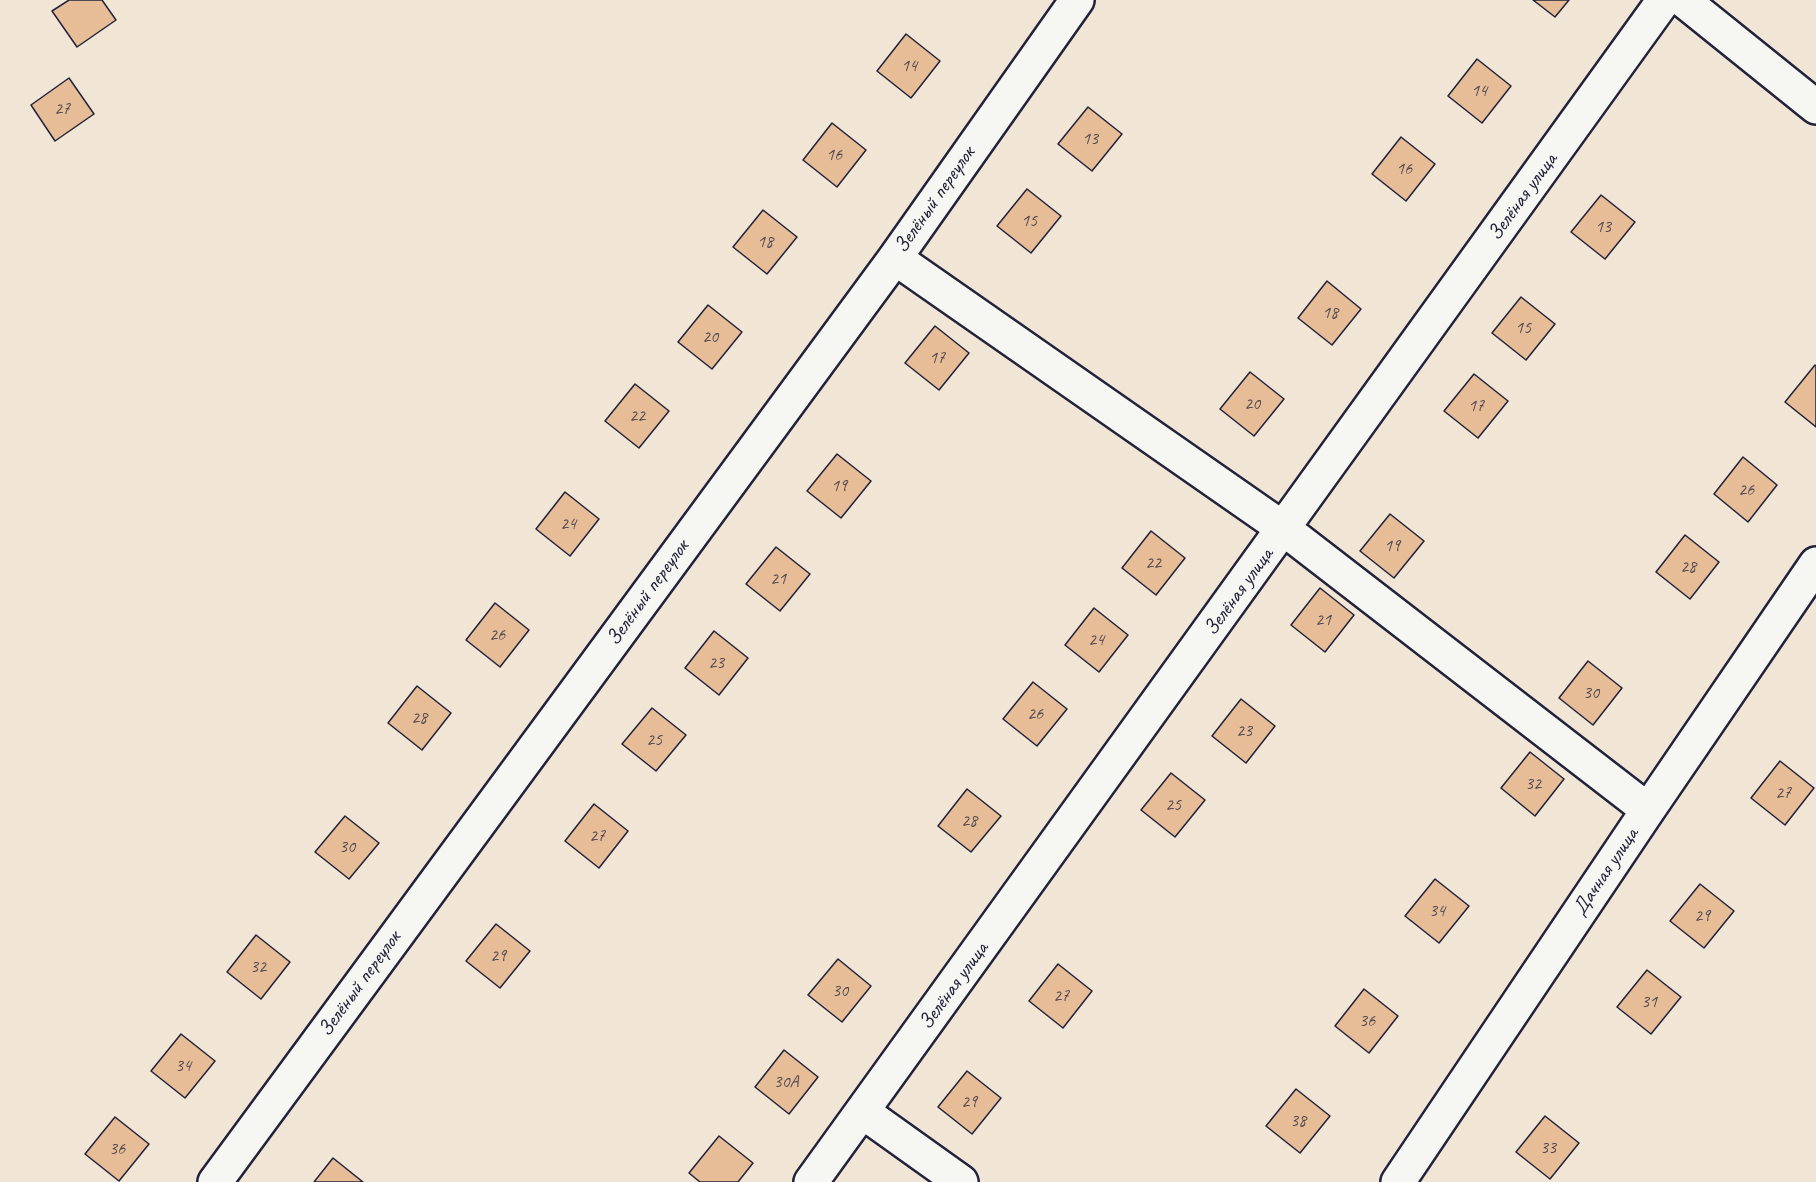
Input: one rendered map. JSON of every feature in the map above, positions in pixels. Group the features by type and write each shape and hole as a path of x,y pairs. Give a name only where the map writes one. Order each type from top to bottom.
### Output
{"street":[{"name":"Зелёный переулок","path":"215,1182 894,258 1077,0"},
{"name":"Зелёная улица","path":"811,1182 1664,0"},
{"path":"1683,0 1816,107"},
{"path":"894,258 1284,529 1648,810"},
{"name":"Дачная улица","path":"1398,1182 1816,564"},
{"path":"863,1112 961,1182"}],"building":[{"path":"69,0 102,0 116,20 77,47 52,11"},
{"path":"1533,0 1569,0 1555,17"},
{"path":"906,34 940,61 911,98 877,71"},
{"path":"1477,59 1511,86 1482,123 1448,96"},
{"path":"69,78 94,114 55,141 31,105"},
{"path":"1088,107 1122,134 1092,171 1058,144"},
{"path":"832,123 866,150 837,187 803,160"},
{"path":"1401,137 1435,164 1406,201 1372,174"},
{"path":"1027,189 1061,216 1031,253 997,226"},
{"path":"1601,195 1635,222 1605,259 1571,232"},
{"path":"763,210 797,237 767,274 733,247"},
{"path":"1327,281 1361,309 1332,345 1298,318"},
{"path":"1521,297 1555,324 1526,360 1492,333"},
{"path":"708,305 742,332 712,369 678,342"},
{"path":"935,326 969,353 939,390 905,363"},
{"path":"1816,366 1816,427 1785,402"},
{"path":"1250,372 1284,399 1254,436 1220,409"},
{"path":"1474,374 1508,401 1478,438 1444,411"},
{"path":"635,384 669,411 639,448 605,421"},
{"path":"837,454 871,481 841,518 807,491"},
{"path":"1743,457 1777,485 1748,522 1714,494"},
{"path":"565,492 599,519 570,556 536,529"},
{"path":"1390,514 1424,541 1394,578 1360,551"},
{"path":"1151,531 1185,558 1156,595 1122,568"},
{"path":"1685,535 1719,562 1690,599 1656,572"},
{"path":"776,547 810,574 780,611 746,584"},
{"path":"1320,588 1354,615 1325,652 1291,625"},
{"path":"495,603 529,630 500,667 466,640"},
{"path":"1094,608 1128,635 1099,672 1065,645"},
{"path":"714,631 748,658 719,695 685,668"},
{"path":"1588,661 1622,688 1593,725 1559,698"},
{"path":"1033,682 1067,709 1037,746 1003,719"},
{"path":"417,686 451,713 422,750 388,723"},
{"path":"1241,699 1275,726 1246,763 1212,736"},
{"path":"652,708 686,735 656,771 622,744"},
{"path":"1530,752 1564,779 1535,816 1501,788"},
{"path":"1780,761 1814,788 1785,825 1751,798"},
{"path":"1171,773 1205,800 1175,837 1141,810"},
{"path":"967,789 1001,816 971,852 938,826"},
{"path":"594,804 628,831 599,868 565,841"},
{"path":"345,816 379,843 349,879 315,852"},
{"path":"1435,879 1469,906 1439,943 1405,916"},
{"path":"1700,884 1734,911 1704,948 1670,921"},
{"path":"496,924 530,951 500,988 466,961"},
{"path":"256,935 290,962 261,999 227,972"},
{"path":"838,959 871,986 842,1022 808,995"},
{"path":"1058,964 1092,991 1063,1028 1029,1001"},
{"path":"1647,970 1681,997 1651,1034 1617,1007"},
{"path":"1364,989 1398,1016 1369,1053 1335,1026"},
{"path":"181,1034 215,1061 185,1098 151,1071"},
{"path":"784,1050 818,1077 789,1114 755,1087"},
{"path":"967,1071 1001,1098 972,1134 938,1107"},
{"path":"1296,1089 1330,1116 1300,1153 1266,1126"},
{"path":"1545,1116 1579,1143 1550,1179 1516,1152"},
{"path":"115,1117 149,1144 119,1181 85,1154"},
{"path":"719,1136 753,1163 738,1182 700,1182 689,1173"},
{"path":"333,1158 363,1182 314,1182"}]}
